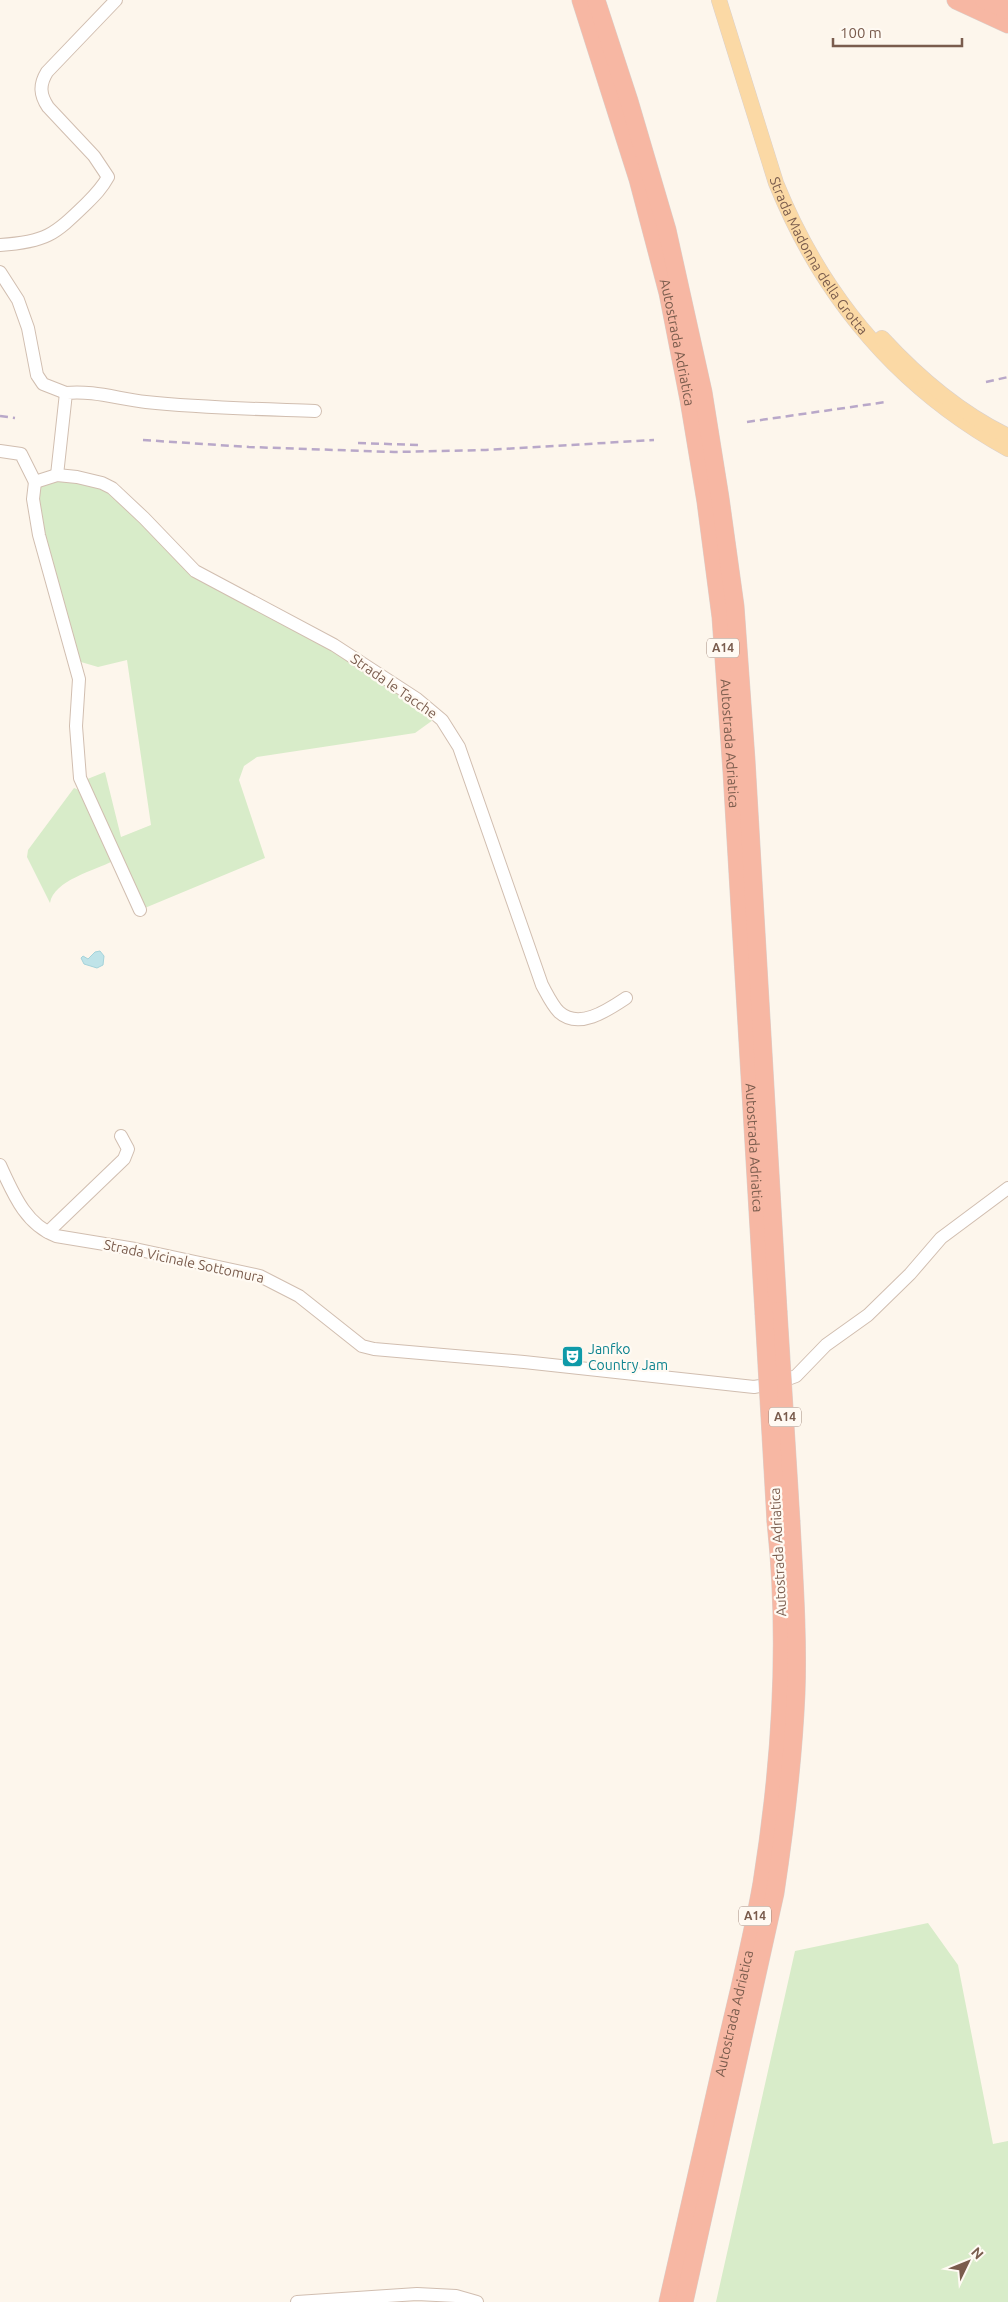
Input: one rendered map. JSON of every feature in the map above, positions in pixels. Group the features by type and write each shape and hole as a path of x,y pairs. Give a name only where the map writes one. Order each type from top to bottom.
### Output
{"highway":[{"name":"Autostrada Adriatica","path":"581,0 622,124 668,293 706,502 721,617 771,1312 784,1522 796,1616 796,1692 784,1832 775,1893 684,2302"},
{"name":"Autostrada Adriatica","path":"596,0 629,101 667,230 703,392 722,508 735,606 745,751 771,1312"},
{"path":"956,0 1008,24"},
{"path":"984,0 1008,10"},
{"name":"Autostrada Adriatica","path":"668,2302 746,1958 768,1842 779,1742 782,1687 784,1522"}],"main road":[{"name":"Strada Madonna della Grotta","path":"719,0 776,183 787,210 817,268 841,304 889,361 949,412 1008,450"},
{"name":"Strada Madonna della Grotta","path":"729,0 787,183 805,225 831,271 874,328 920,376 964,410 1008,436"}],"street":[{"path":"0,244 20,244 47,237 66,225 103,188 108,177 94,156 43,100 42,81 47,72 116,0"},
{"path":"0,272 18,300 28,328 37,376 43,384 66,393 80,392 144,402 315,411"},
{"path":"35,482 57,475 66,393"},
{"path":"0,451 21,454 35,482 33,499 39,535 79,679 76,726 80,778 140,910"},
{"name":"Strada le Tacche","path":"57,475 77,476 112,488 195,571 334,645 417,699 442,720 459,747 487,832 542,985 558,1010 568,1018 583,1018 606,1012 626,998"},
{"path":"48,1232 124,1159 128,1149 121,1136"},
{"name":"Strada Vicinale Sottomura","path":"0,1165 14,1195 24,1210 33,1221 48,1232 56,1236 135,1249 260,1276 299,1296 362,1346 384,1350 524,1362 754,1387 777,1384 796,1376 826,1345 868,1315 910,1274 942,1238 1008,1188"},
{"path":"297,2302 417,2294 456,2296 477,2302"}],"green space":[{"path":"46,477 102,483 195,571 334,645 433,720 415,733 257,757 244,766 239,780 265,858 140,910 85,780 105,772 121,837 151,825 127,660 98,667 81,662 47,555 37,491"},
{"path":"74,788 79,790 113,861 67,882 53,895 50,903 27,857 28,850"},
{"path":"928,1923 958,1965 993,2144 1008,2141 1008,2302 716,2302 795,1951"}],"water":[{"path":"100,951 104,956 103,965 97,968 84,964 81,958 83,956 88,959 95,952"}],"railway":[{"path":"986,382 1008,377"},
{"path":"747,422 886,402"},
{"path":"0,416 15,418"},
{"path":"143,440 249,447 394,452 486,450 654,440"},
{"path":"358,443 418,445"}],"place":[{"name":"Janfko Country Jam","path":"572,1357"}]}
